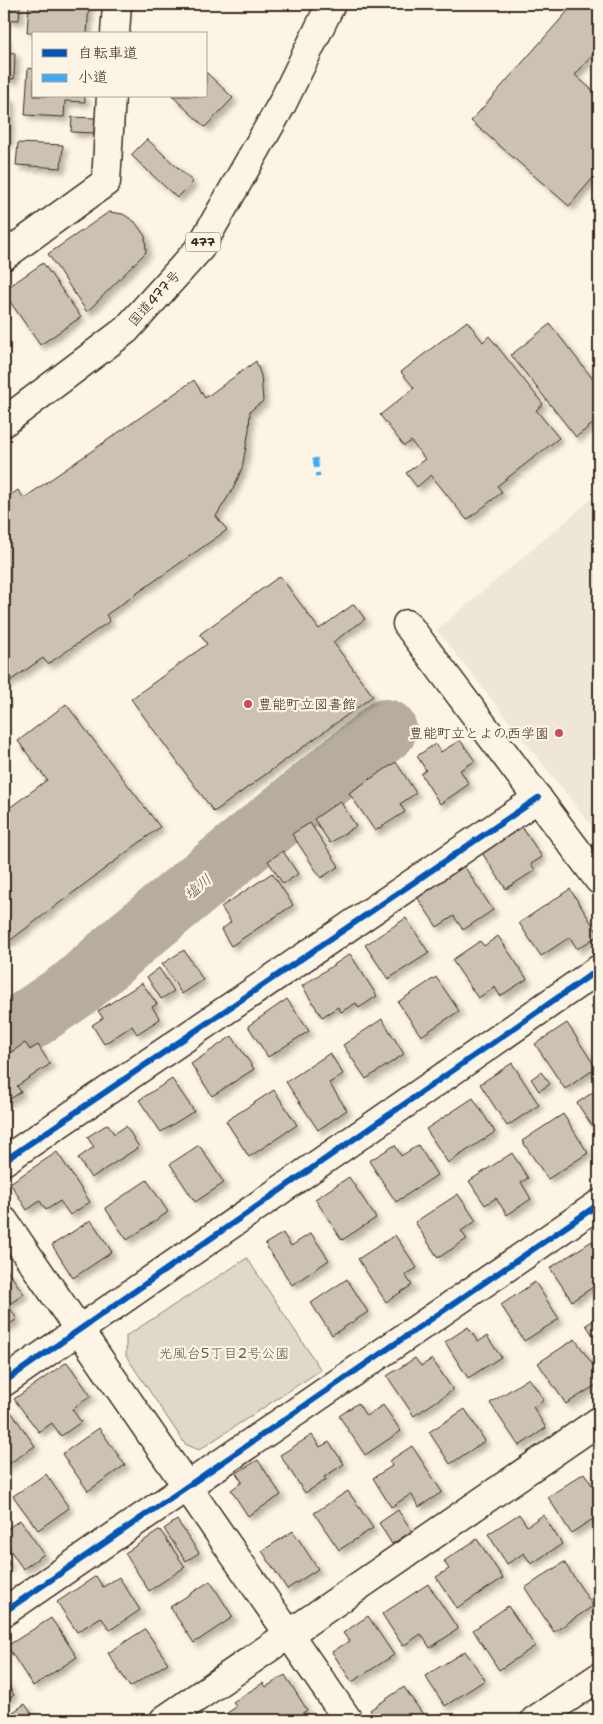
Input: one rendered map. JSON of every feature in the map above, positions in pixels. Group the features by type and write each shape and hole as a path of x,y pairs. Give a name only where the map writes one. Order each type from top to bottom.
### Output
{"main road":[{"path":"115,32 117,4"},
{"name":"国道477号","path":"4,422 126,330 200,248 282,104 332,4"},
{"path":"4,256 106,182 111,98"},
{"path":"407,624 599,880"},
{"path":"4,1161 538,798"},
{"path":"4,1382 599,969"},
{"path":"4,1612 599,1204"},
{"path":"4,1221 348,1720"},
{"path":"164,1720 599,1421"},
{"path":"535,1720 599,1677"}],"shaded area":[{"name":"豊能町立とよの西学園","path":"599,493 599,835 437,630"}],"green space":[{"name":"光風台5丁目2号公園","path":"247,1258 321,1370 199,1450 185,1444 126,1356 126,1336"}],"building":[{"path":"4,4 20,4 19,20 4,19"},
{"path":"29,4 89,4 87,32 27,33"},
{"path":"574,4 599,4 599,47 575,75 599,96 599,171 569,206 471,121"},
{"path":"4,37 6,37 6,52 15,53 14,79 4,78"},
{"path":"28,68 32,69 32,98 85,98 85,102 65,101 64,117 25,115"},
{"path":"208,74 233,98 205,127 174,98 208,98"},
{"path":"4,98 11,98 8,144 4,143"},
{"path":"72,117 95,118 94,133 71,132"},
{"path":"147,139 193,182 177,198 131,155"},
{"path":"18,143 63,145 61,168 16,165"},
{"path":"109,212 123,214 135,222 145,236 146,252 87,312 48,254"},
{"path":"43,263 81,317 40,345 4,293 4,290"},
{"path":"467,321 483,342 489,336 543,404 536,410 559,438 497,486 502,492 467,520 431,475 417,487 406,473 425,459 411,441 404,446 380,415 414,388 401,372"},
{"path":"550,324 599,387 599,419 576,437 511,355"},
{"path":"256,361 261,376 263,401 250,411 249,430 242,468 234,487 216,516 227,530 106,615 110,621 48,664 43,658 4,685 4,500 18,490 24,498 194,380 205,398"},
{"path":"280,576 319,629 354,604 365,619 333,642 373,696 214,812 131,699 207,644 200,634"},
{"path":"66,704 160,827 4,945 4,812 47,780 18,741"},
{"path":"460,740 475,761 460,770 469,784 440,804 421,774 426,770 417,756 435,744 441,752"},
{"path":"396,762 416,793 400,804 405,812 375,831 349,793"},
{"path":"340,801 356,826 330,843 314,819"},
{"path":"310,823 339,866 321,878 292,834"},
{"path":"522,827 542,857 531,864 535,870 506,889 482,853"},
{"path":"283,851 298,874 283,884 268,861"},
{"path":"464,866 493,910 463,930 454,916 437,927 417,897"},
{"path":"272,873 293,905 231,946 221,930 231,922 221,907"},
{"path":"570,889 599,935 577,949 570,937 541,956 519,923"},
{"path":"406,918 429,953 388,979 365,945"},
{"path":"498,936 527,979 500,996 495,987 478,998 452,960 480,941 484,946"},
{"path":"184,950 203,980 182,994 162,964"},
{"path":"350,954 377,996 359,1008 356,1003 341,1012 338,1007 322,1017 302,986"},
{"path":"159,968 174,991 161,999 147,977"},
{"path":"436,977 459,1011 421,1036 398,1002"},
{"path":"142,983 157,1004 152,1007 160,1019 137,1034 132,1026 104,1044 92,1025 103,1018 98,1011"},
{"path":"287,999 309,1031 268,1057 248,1026"},
{"path":"599,1002 599,1019 591,1007"},
{"path":"382,1019 404,1054 366,1079 343,1045"},
{"path":"567,1023 596,1068 565,1089 535,1044"},
{"path":"232,1036 254,1069 212,1096 191,1064"},
{"path":"25,1043 30,1050 38,1045 50,1064 17,1086 21,1092 4,1103 4,1057"},
{"path":"330,1053 343,1074 329,1083 347,1110 318,1130 286,1082"},
{"path":"512,1063 539,1105 507,1126 480,1084"},
{"path":"541,1072 550,1084 539,1091 531,1079"},
{"path":"172,1079 194,1111 161,1132 139,1100"},
{"path":"599,1088 599,1136 577,1103"},
{"path":"274,1090 297,1125 249,1157 226,1121"},
{"path":"473,1098 495,1132 448,1163 426,1129"},
{"path":"563,1114 588,1153 548,1179 522,1141"},
{"path":"108,1124 114,1134 126,1126 139,1147 91,1178 78,1158 94,1147 87,1137"},
{"path":"199,1145 224,1183 195,1202 170,1164"},
{"path":"395,1145 401,1156 418,1145 437,1175 396,1202 369,1161"},
{"path":"57,1152 90,1202 70,1215 60,1201 46,1210 40,1201 27,1210 10,1183"},
{"path":"512,1153 528,1178 521,1182 531,1199 507,1215 496,1198 485,1205 469,1181"},
{"path":"349,1177 376,1218 342,1240 315,1199"},
{"path":"147,1180 168,1212 127,1240 105,1208"},
{"path":"458,1194 476,1221 461,1231 467,1239 438,1258 415,1222"},
{"path":"91,1220 112,1252 73,1278 52,1245"},
{"path":"283,1233 291,1246 311,1233 329,1260 292,1285 265,1244"},
{"path":"395,1235 417,1268 405,1275 412,1285 386,1302 358,1259"},
{"path":"592,1241 599,1253 599,1283 572,1301 550,1268"},
{"path":"7,1270 24,1294 8,1305 17,1319 4,1328 4,1272"},
{"path":"347,1279 368,1312 332,1335 311,1303"},
{"path":"535,1282 559,1319 524,1341 501,1305"},
{"path":"599,1317 599,1344 586,1325"},
{"path":"468,1327 478,1342 487,1336 501,1357 468,1378 445,1342"},
{"path":"575,1339 599,1374 599,1383 566,1404 538,1363"},
{"path":"415,1358 421,1366 432,1359 453,1390 414,1416 387,1376"},
{"path":"67,1362 91,1396 72,1409 81,1422 61,1436 52,1423 39,1432 14,1399"},
{"path":"529,1378 544,1400 533,1407 546,1428 519,1446 490,1403"},
{"path":"358,1403 366,1416 383,1405 401,1431 365,1455 339,1416"},
{"path":"9,1409 35,1446 4,1467 4,1412"},
{"path":"465,1409 485,1441 450,1464 429,1432"},
{"path":"99,1428 125,1465 88,1491 62,1454"},
{"path":"312,1435 320,1447 329,1442 344,1464 324,1477 326,1480 305,1493 280,1455"},
{"path":"412,1446 442,1492 419,1507 411,1494 391,1507 373,1478 392,1466 389,1461"},
{"path":"258,1460 281,1495 248,1516 231,1490 242,1482 236,1473"},
{"path":"584,1473 599,1496 599,1515 571,1533 548,1497"},
{"path":"46,1474 69,1508 38,1530 13,1496"},
{"path":"348,1491 373,1528 339,1550 314,1513"},
{"path":"398,1510 412,1531 392,1544 379,1523"},
{"path":"519,1514 527,1526 543,1515 562,1544 531,1564 524,1553 507,1564 488,1534"},
{"path":"20,1520 44,1554 23,1569 4,1541 4,1531"},
{"path":"177,1520 199,1553 186,1561 164,1529"},
{"path":"160,1530 185,1567 149,1591 125,1553"},
{"path":"293,1531 318,1569 287,1589 262,1551"},
{"path":"477,1539 503,1578 457,1608 436,1577 449,1569 444,1561"},
{"path":"599,1554 599,1573 590,1560"},
{"path":"4,1555 10,1564 4,1568"},
{"path":"564,1562 593,1606 554,1632 525,1588"},
{"path":"96,1576 103,1587 119,1577 140,1610 110,1630 101,1617 77,1632 57,1602"},
{"path":"210,1581 233,1617 194,1643 170,1607"},
{"path":"428,1584 458,1629 430,1648 421,1634 403,1646 382,1614"},
{"path":"508,1606 535,1646 499,1670 473,1630"},
{"path":"368,1616 394,1655 352,1682 332,1652 349,1641 343,1633"},
{"path":"51,1618 77,1657 33,1686 7,1646"},
{"path":"145,1629 168,1663 130,1687 108,1653"},
{"path":"465,1651 485,1680 445,1706 425,1676"},
{"path":"285,1675 307,1710 292,1720 230,1720 226,1714 236,1707 233,1702 263,1683 266,1687"},
{"path":"4,1679 14,1695 4,1702"},
{"path":"404,1687 426,1719 377,1720 370,1710"},
{"path":"25,1704 36,1720 4,1720 4,1718"}],"waterway":[{"name":"塩川","path":"4,1037 77,987 132,938 386,730"}],"marked path":[{"path":"315,458 318,477"}],"cycle path":[{"path":"4,1161 538,798"},
{"path":"4,1382 599,969"},
{"path":"4,1612 599,1204"}],"place":[{"name":"豊能町立図書館","path":"248,704"},
{"name":"豊能町立とよの西学園","path":"559,733"}]}
